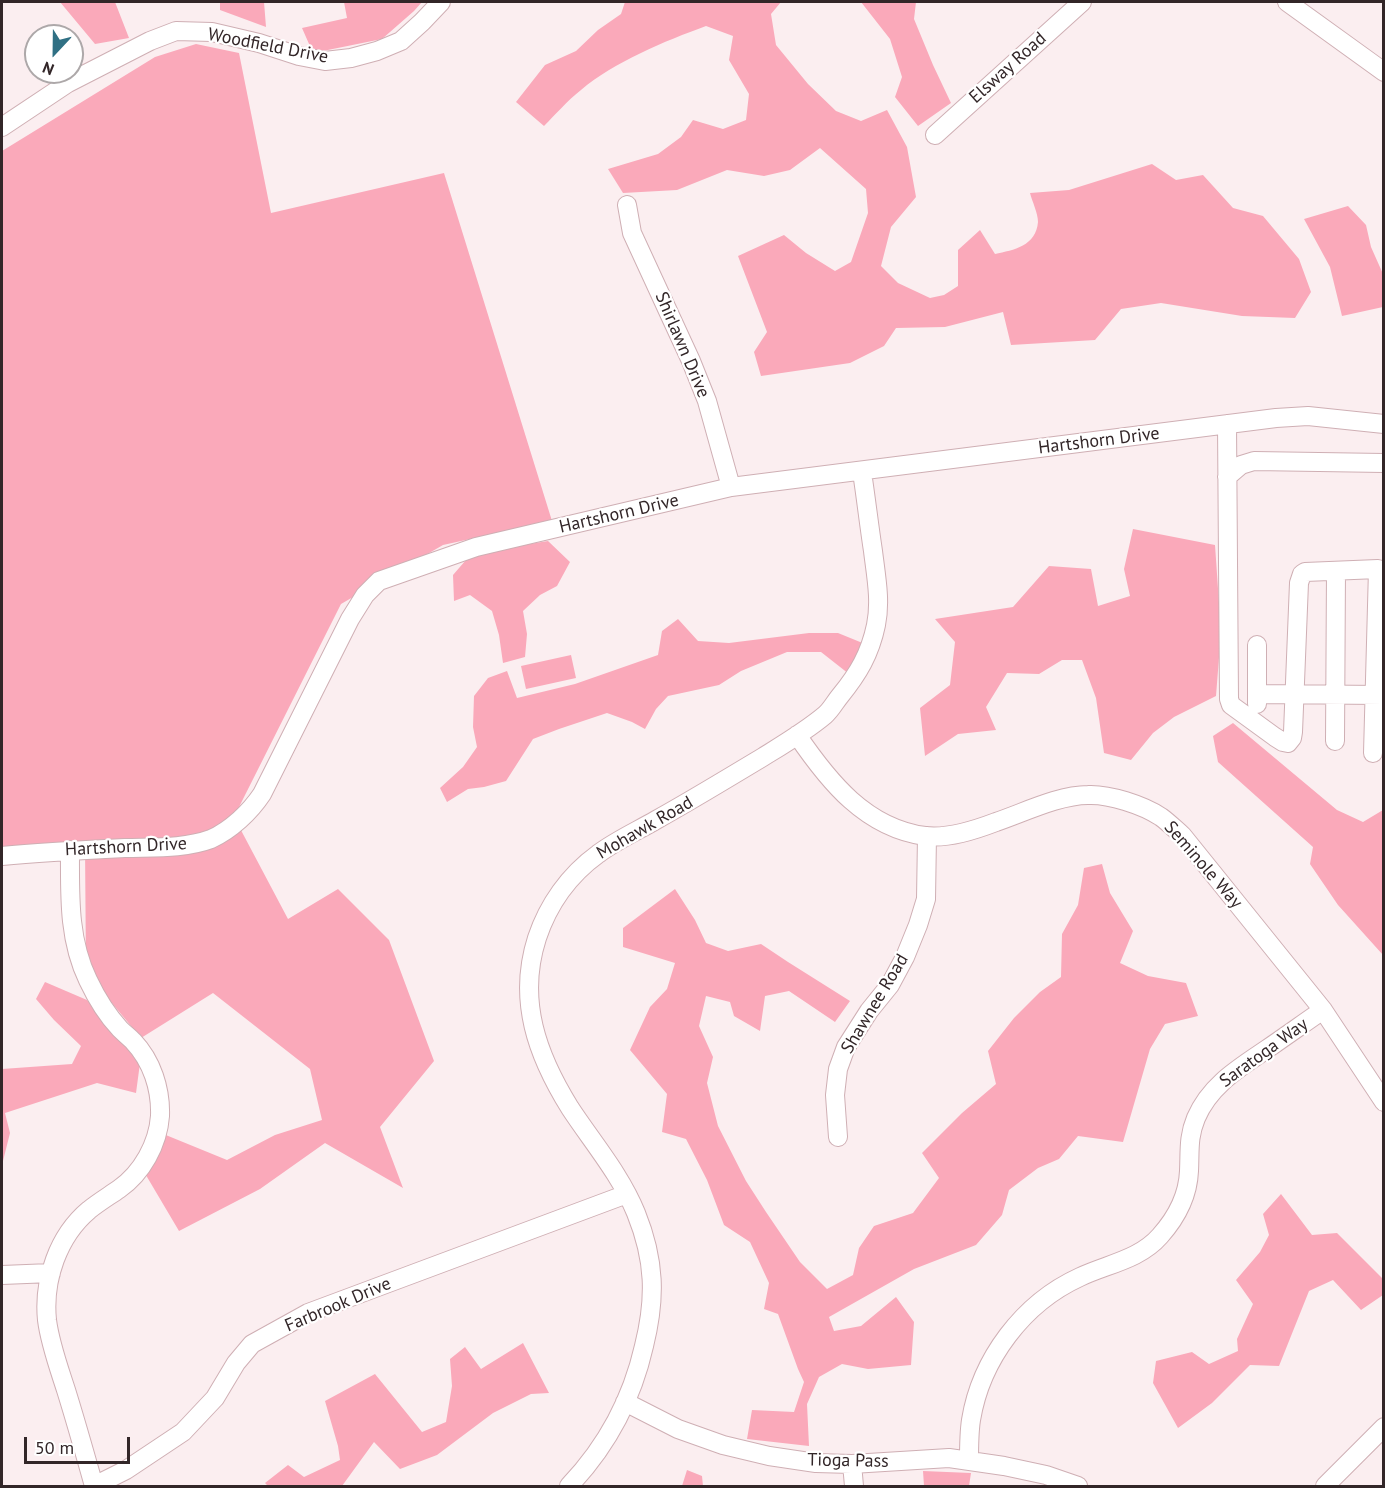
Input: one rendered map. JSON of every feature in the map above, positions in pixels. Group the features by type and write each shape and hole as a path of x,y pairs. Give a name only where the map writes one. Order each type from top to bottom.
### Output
{"street":[{"name":"Woodfield Drive","path":"3,121 68,83 150,40 176,31 212,32 259,42 299,56 325,61 377,51 400,41 441,2"},
{"name":"Elsway Road","path":"935,135 1082,2"},
{"path":"1287,2 1383,72"},
{"name":"Shirlawn Drive","path":"627,205 632,233 707,401 731,487"},
{"name":"Hartshorn Drive","path":"2,856 70,850 190,845 212,838 232,827 256,804 262,794 350,619 365,595 379,581 476,547 731,487 1227,431 1276,418 1308,416 1383,424"},
{"path":"1227,431 1263,461"},
{"path":"1227,431 1229,699 1231,705 1283,742 1288,742 1293,732 1300,578 1305,572 1336,571 1381,562 1379,695 1373,753"},
{"path":"1227,477 1246,463 1254,461 1383,462"},
{"name":"Mohawk Road","path":"569,1486 600,1449 625,1402 641,1360 649,1328 653,1288 645,1238 637,1214 613,1169 570,1108 537,1041 529,989 537,937 561,890 598,853 703,794 797,735 826,714 861,668 877,624 879,600 862,472"},
{"path":"1335,741 1336,571"},
{"path":"1257,645 1258,724"},
{"path":"1257,694 1379,695"},
{"name":"Seminole Way","path":"797,735 827,777 866,814 896,829 927,836 970,832 1056,801 1086,795 1108,797 1138,806 1160,816 1182,835 1323,1010 1383,1102"},
{"name":"Shawnee Road","path":"838,1137 835,1095 838,1070 846,1047 890,984 905,957 918,925 926,899 927,836"},
{"path":"70,850 72,920 80,960 87,979 107,1014 146,1057 159,1096 160,1117 156,1138 148,1157 136,1174 121,1188 87,1211 63,1243 51,1273 47,1294 46,1308 50,1334 94,1486"},
{"name":"Saratoga Way","path":"969,1461 969,1439 976,1399 991,1362 1014,1328 1043,1299 1060,1288 1096,1269 1133,1257 1159,1238 1172,1221 1186,1192 1190,1139 1196,1118 1206,1099 1228,1076 1323,1010"},
{"name":"Farbrook Drive","path":"94,1486 126,1470 183,1432 215,1398 236,1363 252,1344 308,1313 627,1194"},
{"path":"2,1275 51,1273"},
{"name":"Tioga Pass","path":"625,1402 678,1429 723,1445 769,1456 816,1463 852,1464 949,1458 1046,1475 1078,1486"},
{"path":"1325,1486 1383,1427"},
{"path":"852,1464 854,1486"}],"shaded area":[{"path":"60,2 115,2 129,38 95,44 84,31 84,24 78,24"},
{"path":"220,2 264,2 266,27 220,10"},
{"path":"344,2 422,2 382,39 313,53 302,28 347,18"},
{"path":"625,2 781,2 771,14 776,45 808,84 836,111 861,121 887,110 907,147 916,197 891,227 881,266 898,283 930,298 944,295 958,286 958,250 980,230 995,254 1029,242 1038,222 1030,193 1069,190 1152,164 1176,180 1203,175 1233,208 1263,216 1299,259 1311,292 1295,318 1242,316 1161,303 1121,309 1095,340 1011,345 1003,312 945,327 896,328 884,346 850,363 761,376 754,352 767,332 738,256 784,235 806,253 835,271 851,262 868,213 866,189 820,148 790,170 764,176 727,170 677,190 623,193 608,169 658,154 681,137 693,120 723,129 746,120 749,94 729,60 733,36 706,26 657,45 609,70 576,94 544,126 516,102 545,65 576,51 598,30 621,14"},
{"path":"861,2 916,2 914,19 951,103 918,126 895,97 902,77 890,39"},
{"path":"196,44 239,53 271,213 444,173 552,521 443,545 341,604 234,817 288,919 338,889 389,940 434,1061 380,1127 403,1188 325,1143 260,1189 179,1231 137,1160 156,1131 227,1160 275,1135 322,1120 310,1069 213,993 141,1038 86,972 85,845 2,852 2,151 155,57"},
{"path":"1348,206 1366,225 1371,247 1383,274 1383,307 1342,316 1330,267 1304,219"},
{"path":"1133,529 1215,545 1221,632 1216,696 1174,717 1153,733 1131,760 1104,753 1096,698 1082,660 1062,660 1039,674 1007,673 986,707 996,730 958,734 925,756 920,708 950,685 955,642 935,619 1013,607 1049,566 1091,569 1098,606 1130,596 1124,569"},
{"path":"548,541 570,562 557,586 540,595 523,611 527,634 525,657 503,663 499,635 492,611 470,595 454,601 453,575 472,553"},
{"path":"678,619 698,641 729,643 809,633 838,633 865,644 849,674 821,652 787,652 741,671 719,685 668,696 656,709 645,729 607,713 559,729 533,739 506,781 468,789 447,802 440,788 463,767 477,747 473,727 474,696 488,678 507,671 517,698 575,684 658,655 662,631"},
{"path":"571,655 576,678 526,689 521,666"},
{"path":"1233,723 1337,810 1363,822 1383,810 1383,955 1338,905 1310,864 1313,847 1218,762 1213,736"},
{"path":"1102,864 1110,893 1133,931 1120,963 1148,976 1186,983 1198,1016 1165,1024 1150,1049 1123,1142 1078,1136 1059,1159 1038,1168 1009,1190 1002,1215 976,1245 914,1269 829,1317 834,1331 861,1326 896,1297 914,1322 911,1365 868,1369 842,1364 819,1377 807,1404 809,1446 747,1439 752,1410 794,1412 804,1382 778,1314 764,1309 769,1283 750,1242 724,1225 707,1180 686,1139 662,1132 667,1094 630,1050 650,1007 667,989 675,963 623,947 623,928 675,889 695,920 706,943 728,951 761,944 850,1001 835,1022 789,991 765,996 760,1031 734,1016 730,1002 706,996 699,1026 713,1057 707,1083 718,1126 746,1181 766,1212 800,1262 827,1289 853,1275 859,1248 874,1226 913,1213 939,1178 922,1153 962,1113 996,1084 988,1051 1014,1018 1040,992 1061,977 1062,934 1078,905 1084,868"},
{"path":"45,982 87,1000 140,1063 136,1093 97,1083 5,1113 10,1133 2,1165 2,1069 72,1064 81,1046 36,999"},
{"path":"1281,1194 1312,1235 1337,1233 1383,1279 1383,1295 1361,1310 1333,1280 1309,1291 1279,1366 1250,1365 1212,1403 1178,1428 1153,1383 1156,1361 1192,1352 1209,1364 1238,1351 1237,1339 1253,1304 1236,1280 1260,1252 1269,1235 1263,1214"},
{"path":"523,1343 549,1393 531,1394 493,1413 437,1455 400,1469 374,1442 342,1486 268,1486 265,1483 288,1465 304,1477 340,1460 325,1401 375,1374 422,1432 446,1422 452,1386 450,1359 465,1347 481,1369"},
{"path":"687,1470 702,1476 703,1486 682,1486"},
{"path":"923,1471 971,1473 969,1486 924,1486"}]}
